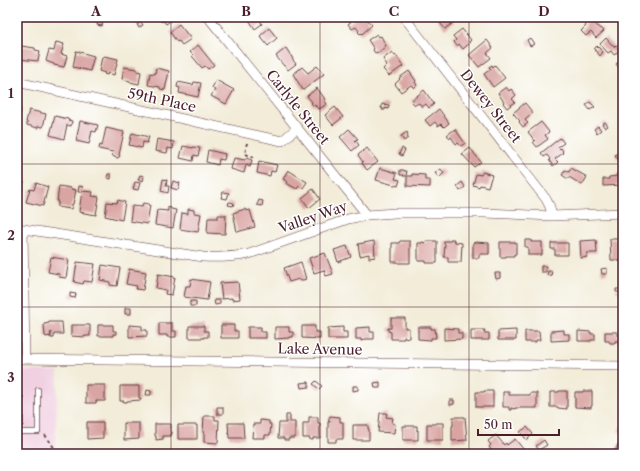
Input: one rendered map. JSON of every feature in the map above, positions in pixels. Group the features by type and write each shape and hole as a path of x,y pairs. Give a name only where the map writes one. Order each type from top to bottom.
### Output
{"street":[{"name":"Carlyle Street","path":"208,17 367,215"},
{"name":"Dewey Street","path":"404,17 546,199 552,216"},
{"name":"59th Place","path":"17,82 282,141 297,128"},
{"name":"Valley Way","path":"20,228 203,257 219,258 249,254 348,219 367,215 395,213 484,212 552,216 623,213"},
{"path":"20,228 21,359"},
{"name":"Lake Avenue","path":"21,359 623,366"}],"lane":[{"path":"17,432 38,432 38,390"}],"path":[{"path":"248,143 245,154 254,157"},
{"path":"44,433 56,452"}],"shaded area":[{"path":"17,371 58,371 55,449 17,449"}],"building":[{"path":"158,17 176,17 166,24"},
{"path":"247,17 264,17 260,20 262,24 255,29"},
{"path":"357,17 365,17 372,25 362,34 358,32 359,31 356,27 352,29 348,24"},
{"path":"449,17 454,22 445,29 436,18"},
{"path":"591,19 600,29 601,28 604,31 596,38 591,32 586,36 581,31 586,26 585,24"},
{"path":"98,20 103,21 102,26 97,25"},
{"path":"141,22 143,25 139,28 137,24"},
{"path":"179,24 191,39 182,45 179,41 177,42 170,32"},
{"path":"269,28 277,38 268,46 260,36"},
{"path":"462,29 471,40 469,42 470,43 463,49 459,44 457,46 454,42 456,40 453,36"},
{"path":"377,34 379,37 381,36 386,46 378,53 375,53 368,40"},
{"path":"530,38 534,44 530,46 527,40"},
{"path":"606,38 614,47 615,45 620,50 614,55 611,51 608,53 600,44"},
{"path":"487,40 493,48 487,53 491,58 479,67 469,55"},
{"path":"56,42 64,44 61,54 67,56 64,67 54,65 46,61 49,50 54,51"},
{"path":"198,45 214,65 208,69 205,66 202,68 190,52"},
{"path":"21,46 35,48 35,50 40,51 38,61 19,59"},
{"path":"597,46 603,52 600,56 594,49"},
{"path":"286,48 296,64 288,70 276,56"},
{"path":"76,51 94,56 90,71 73,67"},
{"path":"392,52 395,56 396,55 403,66 389,76 383,69 387,65 383,59"},
{"path":"104,56 118,59 114,75 108,73 107,75 99,71 102,57"},
{"path":"623,58 623,73 616,64"},
{"path":"492,65 493,67 495,65 505,78 493,87 484,74 491,69 489,67"},
{"path":"317,66 324,74 303,90 293,74 302,67 308,73"},
{"path":"124,67 137,69 137,71 141,72 139,84 122,79"},
{"path":"156,68 169,71 165,90 160,89 160,87 148,85 150,73 155,74"},
{"path":"409,71 417,85 414,88 411,85 401,92 395,84 400,79 399,78"},
{"path":"216,80 234,90 226,104 211,96 215,90 212,88"},
{"path":"178,82 193,85 194,82 201,83 198,97 179,93 180,88 177,87"},
{"path":"506,87 509,91 511,89 516,95 512,99 515,102 507,108 498,93"},
{"path":"317,88 327,104 319,109 311,103 312,102 307,96"},
{"path":"424,90 434,104 429,108 426,104 422,107 419,103 415,105 411,101"},
{"path":"590,102 595,107 590,110 586,105"},
{"path":"525,103 533,113 525,120 528,123 523,127 513,113"},
{"path":"382,104 389,105 388,109 385,108 385,110 382,110"},
{"path":"335,107 343,117 333,125 325,115"},
{"path":"17,108 21,109 20,114 17,114"},
{"path":"439,109 449,123 444,127 441,124 438,126 435,122 430,126 425,120"},
{"path":"29,110 46,114 43,127 38,126 38,128 27,125 26,122"},
{"path":"55,116 72,121 71,126 67,125 64,139 50,135"},
{"path":"80,121 98,125 96,132 92,131 89,144 76,141"},
{"path":"541,122 549,132 545,135 548,139 537,147 533,142 535,141 528,132"},
{"path":"605,122 608,126 605,128 602,124"},
{"path":"598,126 601,130 597,133 594,129"},
{"path":"106,128 124,132 120,156 118,158 112,155 113,152 99,149 100,145 102,146"},
{"path":"349,129 358,139 355,140 359,145 352,151 340,137"},
{"path":"455,129 465,143 461,146 458,143 456,144 451,137 450,138 447,135"},
{"path":"407,132 408,138 404,141 401,136"},
{"path":"132,133 149,137 147,143 143,142 142,148 129,145"},
{"path":"560,138 564,143 558,147 560,149 561,148 563,153 555,159 558,162 553,166 547,155 544,157 541,153"},
{"path":"157,139 174,142 173,149 168,148 167,153 155,151"},
{"path":"183,146 200,148 198,156 194,155 193,161 180,158"},
{"path":"367,148 378,162 367,170 358,155"},
{"path":"402,148 405,150 402,156 399,154"},
{"path":"470,148 481,162 474,167 462,154"},
{"path":"208,150 225,154 224,160 219,159 218,165 206,162"},
{"path":"620,151 623,155 618,159 615,155"},
{"path":"234,158 245,160 246,158 252,160 250,167 246,165 244,173 231,169"},
{"path":"259,161 277,165 275,172 271,171 270,176 257,173"},
{"path":"380,168 397,173 395,179 400,180 398,186 376,180"},
{"path":"571,168 587,177 582,185 569,177 568,179 562,175 565,170 569,172"},
{"path":"620,168 623,168 623,185 603,186 603,179 609,179 609,177 617,176 617,174 620,173"},
{"path":"441,169 444,173 439,178 435,173"},
{"path":"288,170 307,182 303,188 299,186 297,189 286,183 287,181 283,179"},
{"path":"400,170 407,171 406,176 400,175"},
{"path":"483,172 492,175 488,187 473,185 476,174 481,175"},
{"path":"108,174 111,174 111,179 107,178"},
{"path":"412,174 425,175 425,180 430,180 430,187 407,186 407,176 412,176"},
{"path":"140,175 144,176 143,181 138,180"},
{"path":"163,179 167,180 166,186 169,186 168,193 161,191"},
{"path":"17,181 24,182 19,202 17,202"},
{"path":"173,181 180,183 178,190 171,188"},
{"path":"135,182 140,183 138,190 133,189"},
{"path":"462,182 465,187 460,191 457,186"},
{"path":"36,183 48,187 43,206 26,202 30,189 34,190"},
{"path":"59,186 76,190 72,208 58,207 57,202"},
{"path":"79,186 83,187 81,192 78,192"},
{"path":"313,189 320,199 309,208 302,198"},
{"path":"82,191 93,192 92,196 99,197 96,215 79,212"},
{"path":"223,192 229,193 227,199 221,198"},
{"path":"118,200 125,202 122,220 105,216 107,202 117,203"},
{"path":"259,200 263,201 262,206 257,205"},
{"path":"229,202 234,203 233,206 228,205"},
{"path":"143,203 150,205 147,224 130,221 132,206 142,207"},
{"path":"168,207 176,210 173,228 155,225 157,210 168,211"},
{"path":"188,209 194,210 194,213 201,214 198,232 180,229 182,213 188,214"},
{"path":"245,209 246,211 250,210 255,227 237,232 233,213"},
{"path":"218,215 226,215 225,234 207,233 208,218 218,218"},
{"path":"451,239 454,239 453,241 455,242 462,243 461,262 448,262 448,257 444,257 444,241 451,241"},
{"path":"610,239 623,239 623,261 611,260"},
{"path":"525,240 531,240 531,242 542,242 542,255 528,255 528,247 525,247"},
{"path":"596,240 597,253 587,253 587,257 581,258 580,241"},
{"path":"374,241 375,257 369,258 369,254 360,256 358,244"},
{"path":"400,241 410,241 410,263 392,262 392,243 399,243"},
{"path":"426,241 437,241 437,263 418,261 418,243 426,243"},
{"path":"500,242 516,242 516,254 514,254 514,256 500,257"},
{"path":"473,243 489,243 489,254 479,254 479,258 473,258"},
{"path":"551,243 568,243 568,255 555,255 555,249 551,249"},
{"path":"347,246 351,257 338,262 334,250"},
{"path":"325,253 333,274 326,276 324,270 314,273 309,258"},
{"path":"51,257 69,260 66,278 59,277 59,274 48,272"},
{"path":"77,262 95,264 92,282 84,281 83,284 74,282"},
{"path":"301,262 306,279 300,281 299,279 289,282 284,268"},
{"path":"102,265 120,268 117,286 110,285 110,282 100,280"},
{"path":"541,266 546,266 546,272 541,272"},
{"path":"607,268 607,274 602,274 601,269"},
{"path":"129,269 146,272 143,290 136,289 137,286 126,284"},
{"path":"548,271 552,271 551,276 547,275"},
{"path":"495,273 500,273 500,278 496,279"},
{"path":"158,274 175,277 172,295 165,294 166,290 156,288"},
{"path":"191,279 210,282 207,300 184,297 186,286 190,286"},
{"path":"238,282 240,299 222,299 220,283"},
{"path":"616,289 621,289 621,292 616,292"},
{"path":"70,293 76,294 75,298 70,297"},
{"path":"214,300 220,300 220,304 215,305"},
{"path":"190,301 196,301 196,306 190,306"},
{"path":"125,308 131,308 131,314 125,314"},
{"path":"391,318 405,318 405,328 409,328 409,338 404,337 404,339 391,339 391,332 388,331 388,328 391,328"},
{"path":"49,322 62,322 63,334 54,334 54,338 51,338 51,332 50,337 46,337 44,324"},
{"path":"159,323 172,323 172,331 176,331 176,337 159,335"},
{"path":"71,325 90,325 90,336 71,336"},
{"path":"98,325 113,325 113,331 116,331 116,334 113,334 113,336 98,336"},
{"path":"129,325 142,326 142,330 147,330 147,336 129,337"},
{"path":"221,325 234,325 234,331 238,331 238,338 221,338"},
{"path":"189,326 204,326 204,331 208,331 208,337 189,338"},
{"path":"302,326 315,326 315,332 320,332 320,339 302,338"},
{"path":"248,327 261,327 261,332 266,332 266,338 248,338"},
{"path":"275,327 289,327 289,332 293,332 293,337 275,339"},
{"path":"343,327 343,332 347,332 347,339 328,339 328,328"},
{"path":"370,327 370,332 374,332 374,339 364,339 361,341 361,339 356,339 356,328"},
{"path":"418,327 431,327 431,329 435,329 436,338 431,338 431,340 418,339"},
{"path":"444,328 458,329 458,333 462,333 462,339 444,340"},
{"path":"471,330 485,330 484,333 489,333 489,340 471,340"},
{"path":"516,330 516,340 498,340 498,331"},
{"path":"564,330 564,334 569,334 569,340 551,341 551,331"},
{"path":"525,331 539,331 540,340 536,340 536,342 525,342"},
{"path":"578,331 591,332 591,334 595,334 595,340 578,341"},
{"path":"605,332 617,332 617,335 622,335 622,341 610,343 609,341 605,341"},
{"path":"316,381 322,386 319,389 313,384"},
{"path":"309,382 309,387 301,388 300,383"},
{"path":"380,382 380,388 375,388 374,383"},
{"path":"86,385 105,385 105,401 86,403"},
{"path":"120,386 139,386 139,398 141,398 141,400 127,402 120,401"},
{"path":"353,386 358,386 358,390 353,391"},
{"path":"147,390 151,391 151,395 146,395"},
{"path":"493,391 493,407 476,407 476,392"},
{"path":"567,391 567,409 550,407 550,392"},
{"path":"592,391 591,408 575,407 575,392"},
{"path":"503,392 509,392 509,395 530,395 530,393 537,393 537,408 511,408 511,410 509,410 509,407 503,407"},
{"path":"17,396 23,396 23,426 17,426"},
{"path":"450,400 454,400 454,404 450,405"},
{"path":"217,407 223,407 223,414 217,414"},
{"path":"380,413 387,413 386,417 393,418 392,423 395,424 394,433 378,432"},
{"path":"286,415 290,415 290,422 295,422 295,438 289,438 289,440 278,438 279,423 286,423"},
{"path":"204,416 215,416 215,420 219,420 218,443 204,442"},
{"path":"330,416 340,417 340,422 343,422 343,439 336,439 336,442 328,442 328,422 330,421 328,421"},
{"path":"309,417 318,417 318,423 320,423 320,438 313,438 313,440 310,440 310,438 303,438 303,423 309,423"},
{"path":"453,417 465,417 467,440 452,441"},
{"path":"260,420 269,421 269,424 271,424 270,435 265,435 265,438 252,438 253,424 260,424"},
{"path":"87,422 103,422 103,438 87,439"},
{"path":"124,423 139,423 139,439 124,440"},
{"path":"228,423 243,423 244,438 229,438"},
{"path":"443,423 443,440 427,440 427,424"},
{"path":"155,424 171,424 171,436 163,436 163,439 156,440"},
{"path":"178,425 197,425 197,439 178,439"},
{"path":"353,425 368,425 369,440 353,440"},
{"path":"403,426 417,426 418,440 403,440"},
{"path":"621,426 623,427 623,436 621,435 622,433 618,431"},
{"path":"527,427 533,434 527,440 520,432"},
{"path":"496,435 504,445 506,443 507,445 515,439 524,450 518,454 494,454 489,447 491,445 488,441"},
{"path":"544,440 547,445 539,450 536,446"},
{"path":"618,444 623,446 623,454 614,454"}]}
